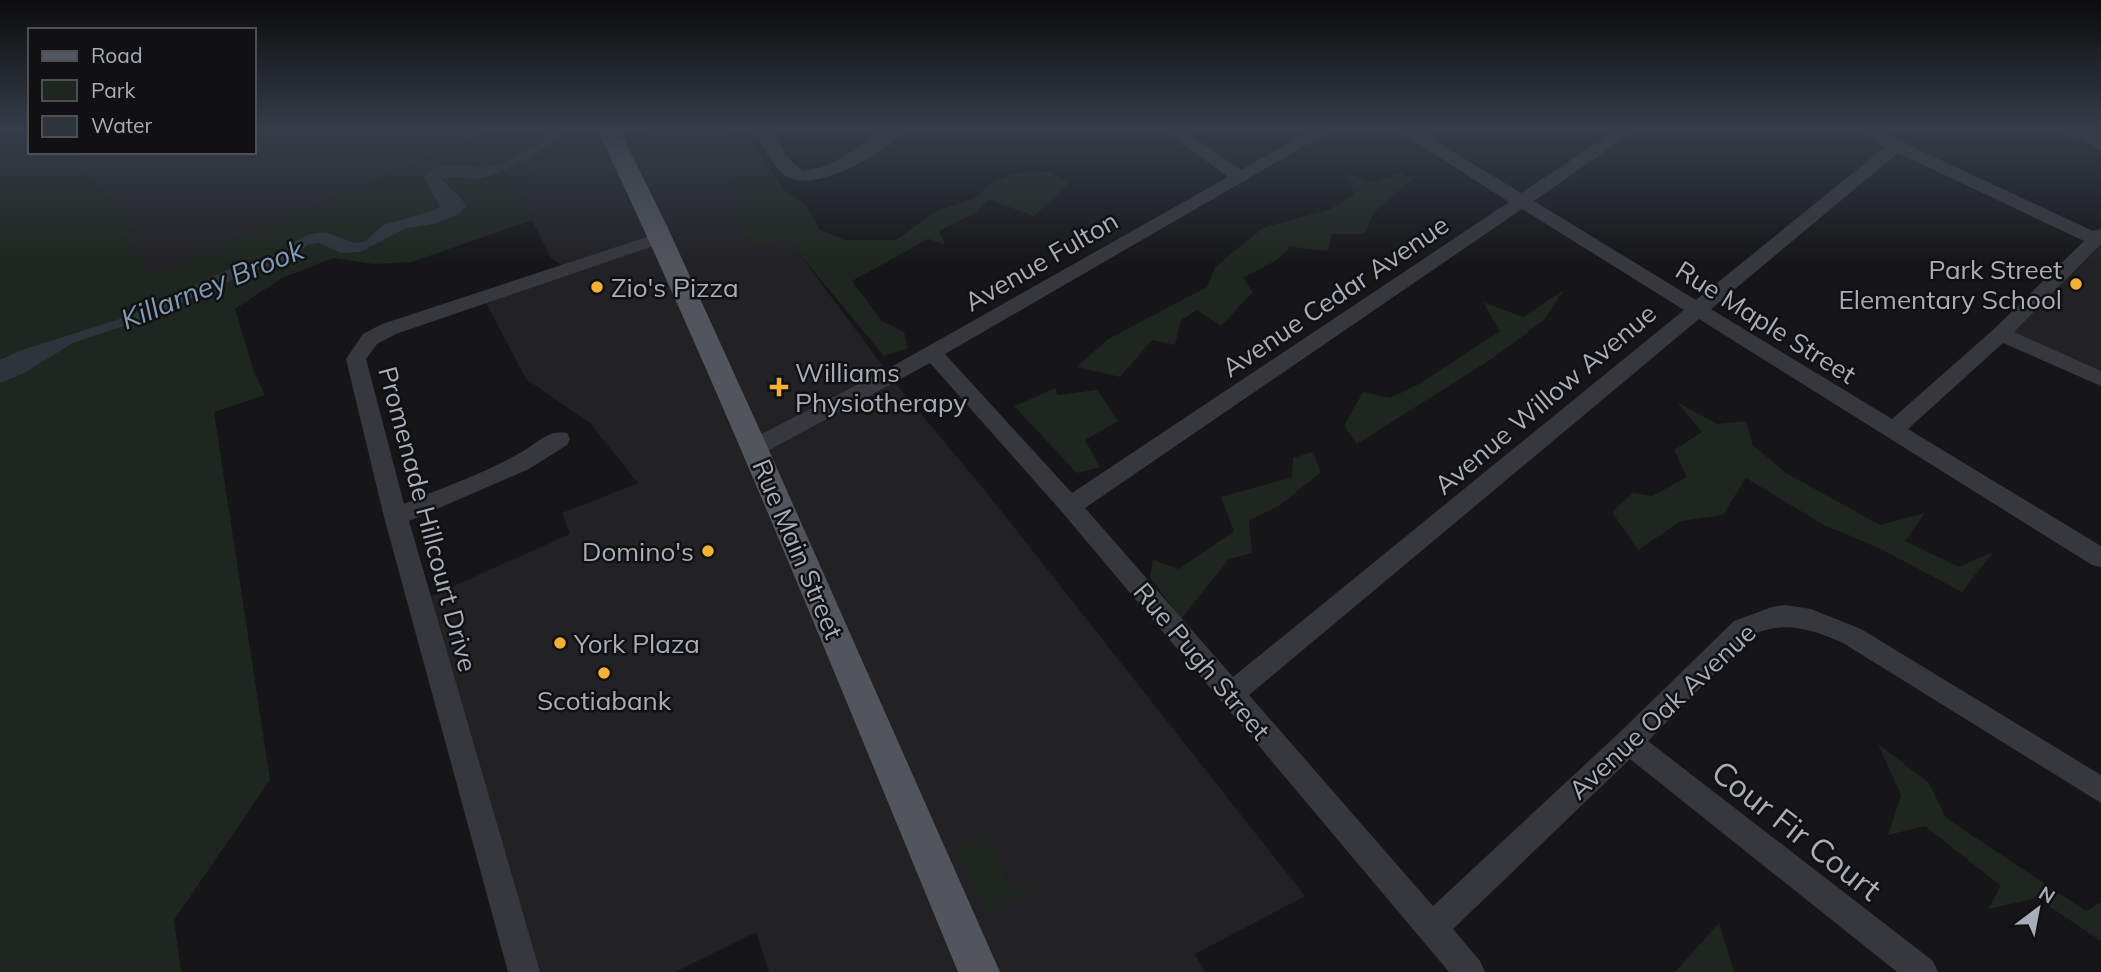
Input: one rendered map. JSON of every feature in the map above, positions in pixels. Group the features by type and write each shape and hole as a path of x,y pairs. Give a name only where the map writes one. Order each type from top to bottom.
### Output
{"main road":[{"name":"Rue Main Street","path":"629,174 754,448 979,972"}],"street":[{"path":"798,174 808,177 819,174"},
{"path":"1236,174 1241,178"},
{"name":"Avenue Fulton","path":"891,376 1247,174"},
{"name":"Rue Maple Street","path":"1476,174 2101,558"},
{"name":"Avenue Cedar Avenue","path":"1070,506 1563,174"},
{"name":"Avenue Willow Avenue","path":"1230,695 1862,174"},
{"path":"1893,430 2001,334 2098,236 1960,174"},
{"name":"Promenade Hillcourt Drive","path":"524,972 396,517 356,359 363,346 389,328 659,238"},
{"path":"2001,334 2101,379"},
{"name":"Rue Pugh Street","path":"932,353 1070,506 1469,972"},
{"path":"754,448 891,376"},
{"path":"396,517 521,463 559,439"},
{"name":"Avenue Oak Avenue","path":"1433,928 1629,742 1743,628 1762,618 1788,615 1818,621 1852,636 2101,790"},
{"name":"Cour Fir Court","path":"1629,742 1922,972"}],"shaded area":[{"path":"83,174 392,174 151,277 125,242 136,225"},
{"path":"534,174 745,174 759,200 897,385 987,493 1305,896 1195,954 1205,972 769,972 756,932 675,972 524,972 420,601 570,534 562,513 638,483 590,423 526,379 483,297 566,268 551,258 517,191"},
{"name":"Park Street Elementary School","path":"2101,234 2101,379 2001,334"}],"green space":[{"path":"0,174 83,174 136,225 125,242 151,276 392,174 534,174 522,183 518,191 532,220 412,262 374,264 333,258 282,278 235,309 254,372 265,395 214,412 270,780 174,920 181,972 0,972"},
{"path":"737,174 774,174 784,190 805,204 820,230 845,240 896,240 937,211 976,198 993,182 1013,174 1054,174 1069,184 1034,216 989,200 975,213 939,231 945,244 928,239 852,281 882,321 904,332 908,348 884,356 787,239 754,245 735,223 749,214 729,182"},
{"path":"1347,174 1373,183 1396,174 1412,180 1375,211 1364,234 1332,234 1328,251 1291,247 1277,260 1243,278 1253,292 1221,326 1197,310 1181,320 1175,345 1152,340 1120,377 1077,367 1108,339 1207,287 1215,267 1263,228 1331,209 1354,194"},
{"path":"1564,290 1544,320 1493,358 1357,444 1344,426 1363,392 1390,398 1419,384 1500,331 1483,302 1523,317"},
{"path":"1056,388 1057,395 1097,390 1118,421 1085,440 1100,467 1077,473 1014,406"},
{"path":"1677,402 1717,424 1746,421 1753,445 1786,473 1880,525 1925,513 1905,541 1959,567 1993,552 1962,592 1881,549 1822,524 1746,478 1723,515 1681,521 1638,550 1612,512 1633,493 1652,496 1687,477 1674,450 1702,432"},
{"path":"1313,452 1321,472 1279,506 1249,520 1252,553 1229,559 1181,619 1150,577 1153,560 1179,569 1234,531 1221,497 1292,477 1293,458"},
{"path":"1878,744 1929,783 1946,818 2086,911 2101,902 2101,941 2037,898 1988,909 2001,886 1925,826 1888,835 1901,795"},
{"path":"986,834 1006,874 1003,876 1011,891 1027,883 1031,892 986,914 957,848"},
{"path":"1719,923 1734,972 1675,972"}],"water":[{"name":"Killarney Brook","path":"427,174 491,174 481,178 442,178 466,206 459,214 434,224 407,228 360,252 341,253 319,243 307,245 292,259 240,276 151,317 73,343 24,373 0,383 0,360 19,351 129,316 232,268 287,251 294,242 307,235 325,232 355,243 364,242 383,225 436,210 440,206 424,179"}],"place":[{"name":"Park Street Elementary School","path":"2076,284"},
{"name":"Zio's Pizza","path":"597,287"},
{"name":"Williams Physiotherapy","path":"779,387"},
{"name":"Domino's","path":"708,551"},
{"name":"York Plaza","path":"560,643"},
{"name":"Scotiabank","path":"604,673"}]}
